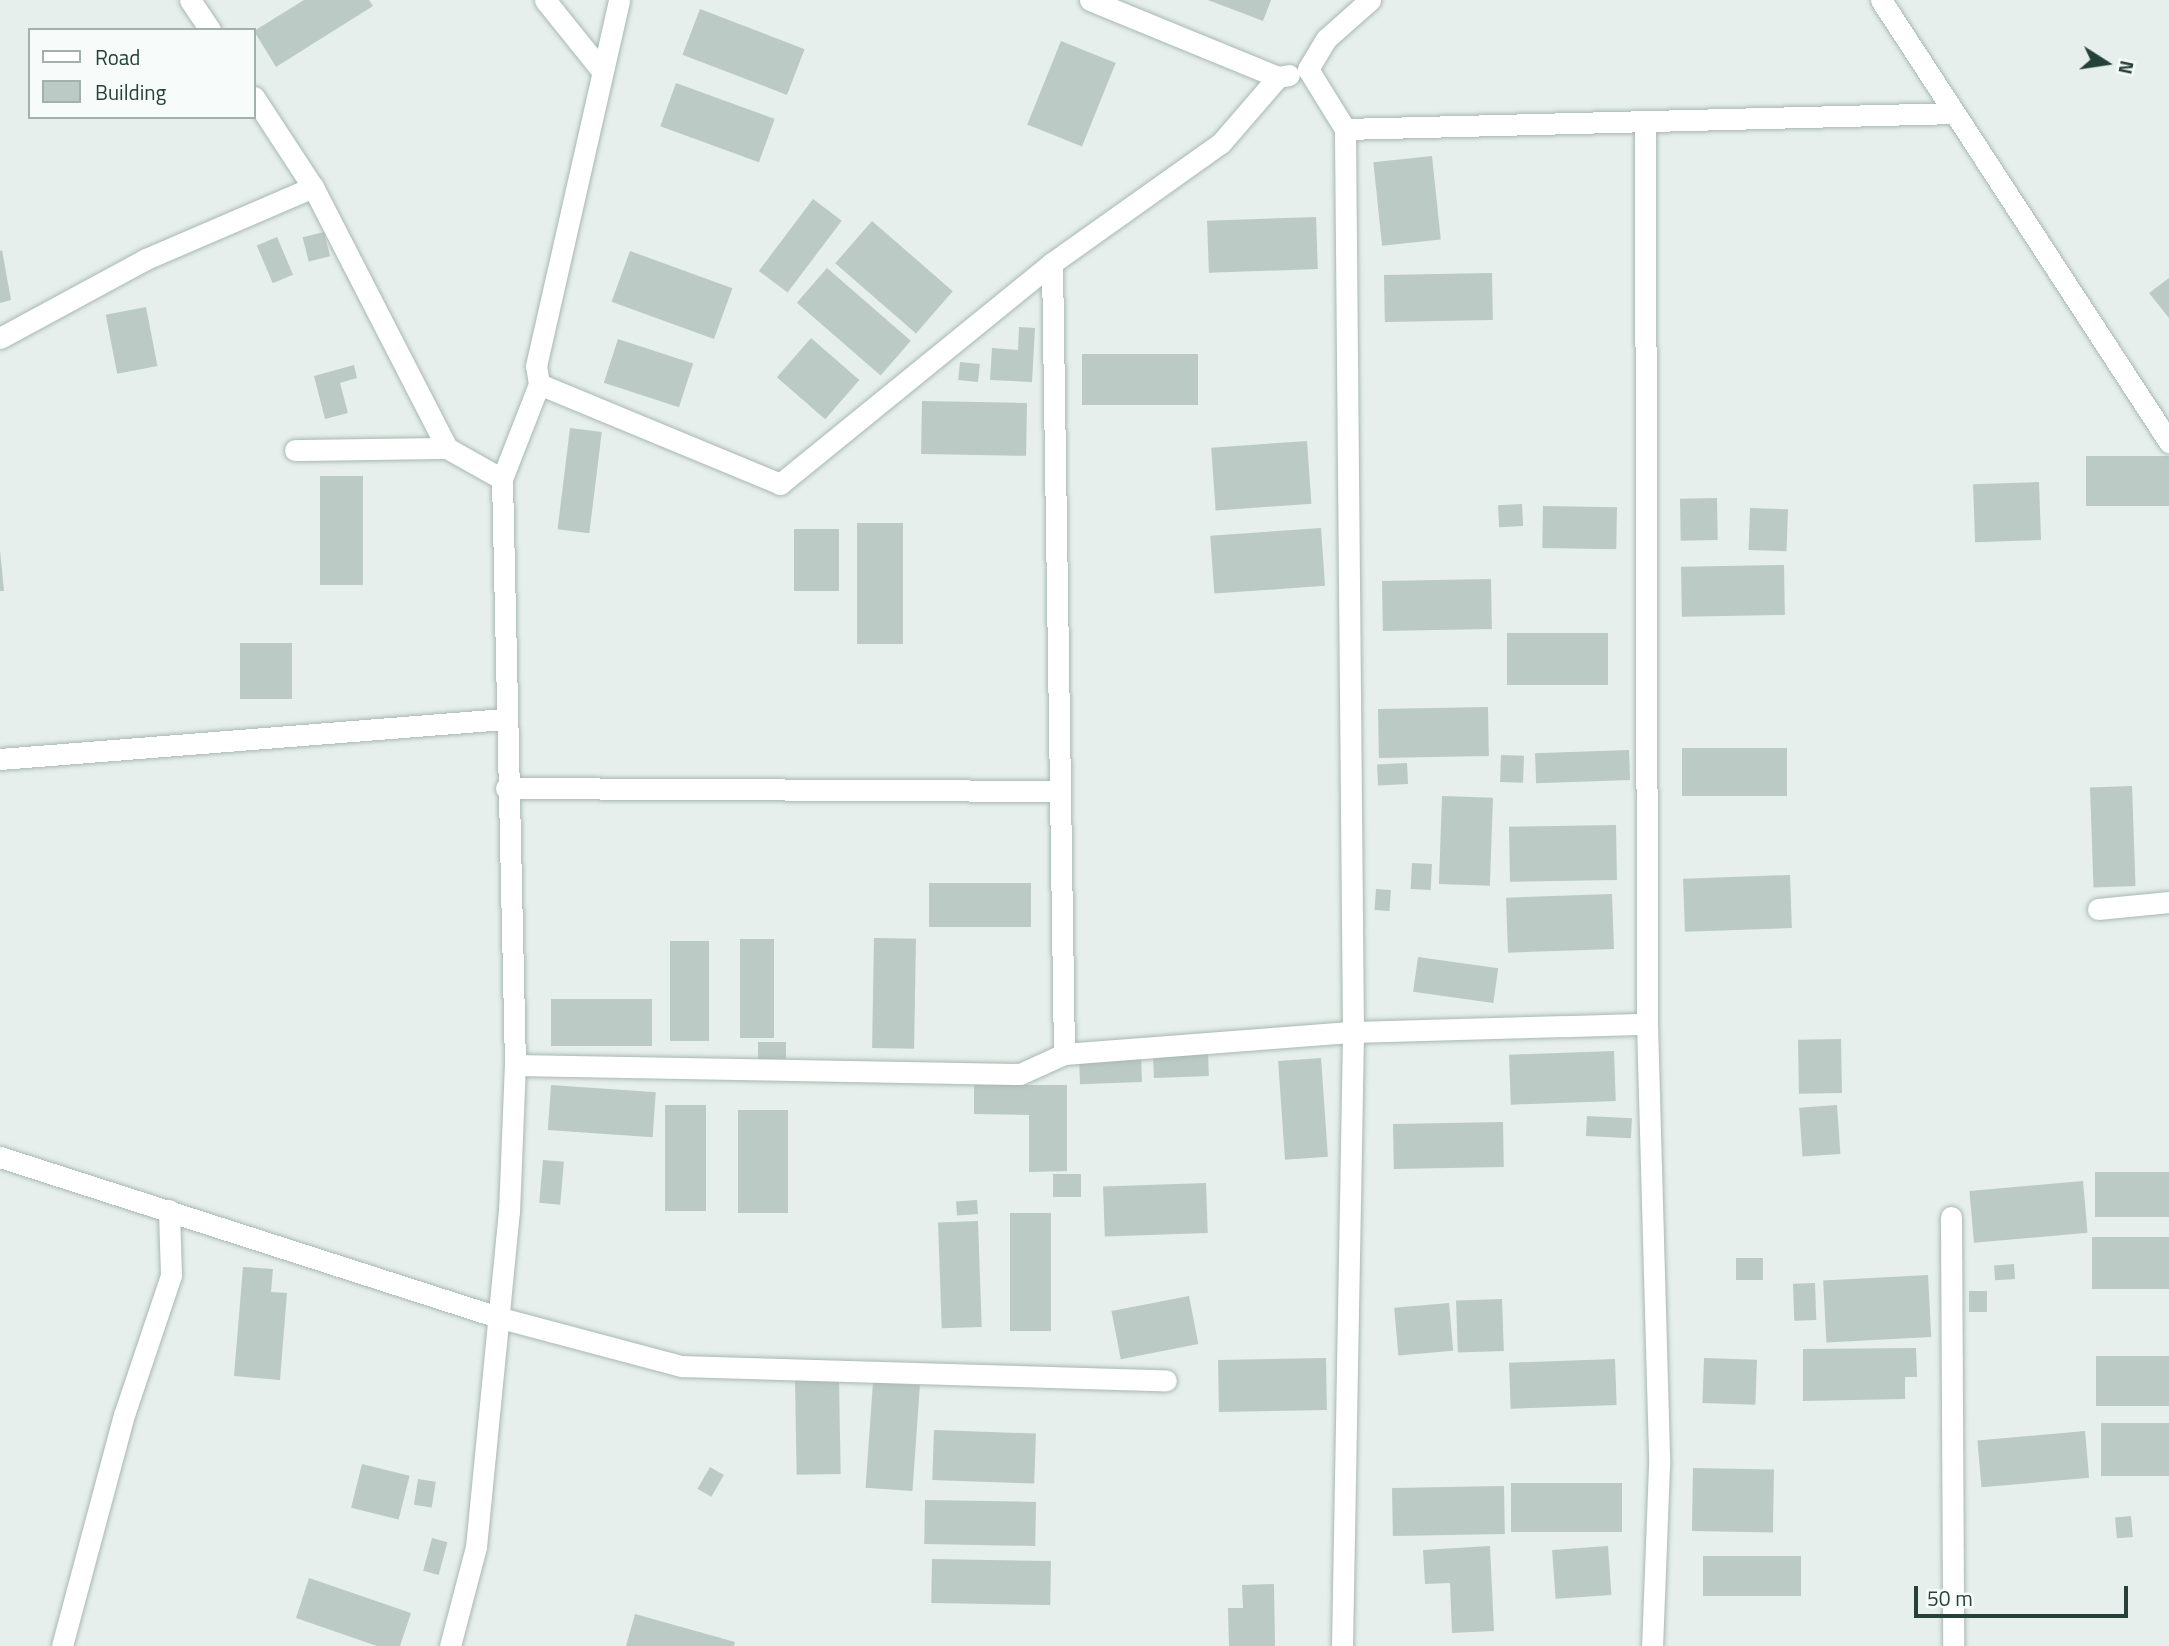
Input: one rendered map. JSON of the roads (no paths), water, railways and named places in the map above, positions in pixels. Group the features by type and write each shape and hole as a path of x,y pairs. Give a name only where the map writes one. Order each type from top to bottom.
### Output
{"street":[{"path":"190,0 208,28"},
{"path":"545,0 602,71"},
{"path":"450,1646 477,1547 501,1318 515,1065 506,788 502,480 539,384 536,366 619,0"},
{"path":"1090,0 1278,78"},
{"path":"539,384 780,484 1052,263 1221,143 1278,78 1308,69 1326,39 1370,0"},
{"path":"1881,0 2169,442"},
{"path":"1308,69 1345,129 1353,1031 1342,1646"},
{"path":"256,100 313,187 447,449"},
{"path":"1345,129 1954,113"},
{"path":"1646,121 1647,1024 1659,1466 1652,1646"},
{"path":"0,338 146,259 313,187"},
{"path":"1052,263 1064,1054"},
{"path":"295,450 447,449 502,480"},
{"path":"0,759 505,719"},
{"path":"506,788 1060,791"},
{"path":"2098,909 2169,902"},
{"path":"515,1065 1020,1074 1064,1054 1353,1031 1647,1024"},
{"path":"0,1157 501,1318 682,1366 1166,1380"},
{"path":"62,1646 124,1415 171,1275 169,1210"},
{"path":"1951,1217 1953,1646"}]}
